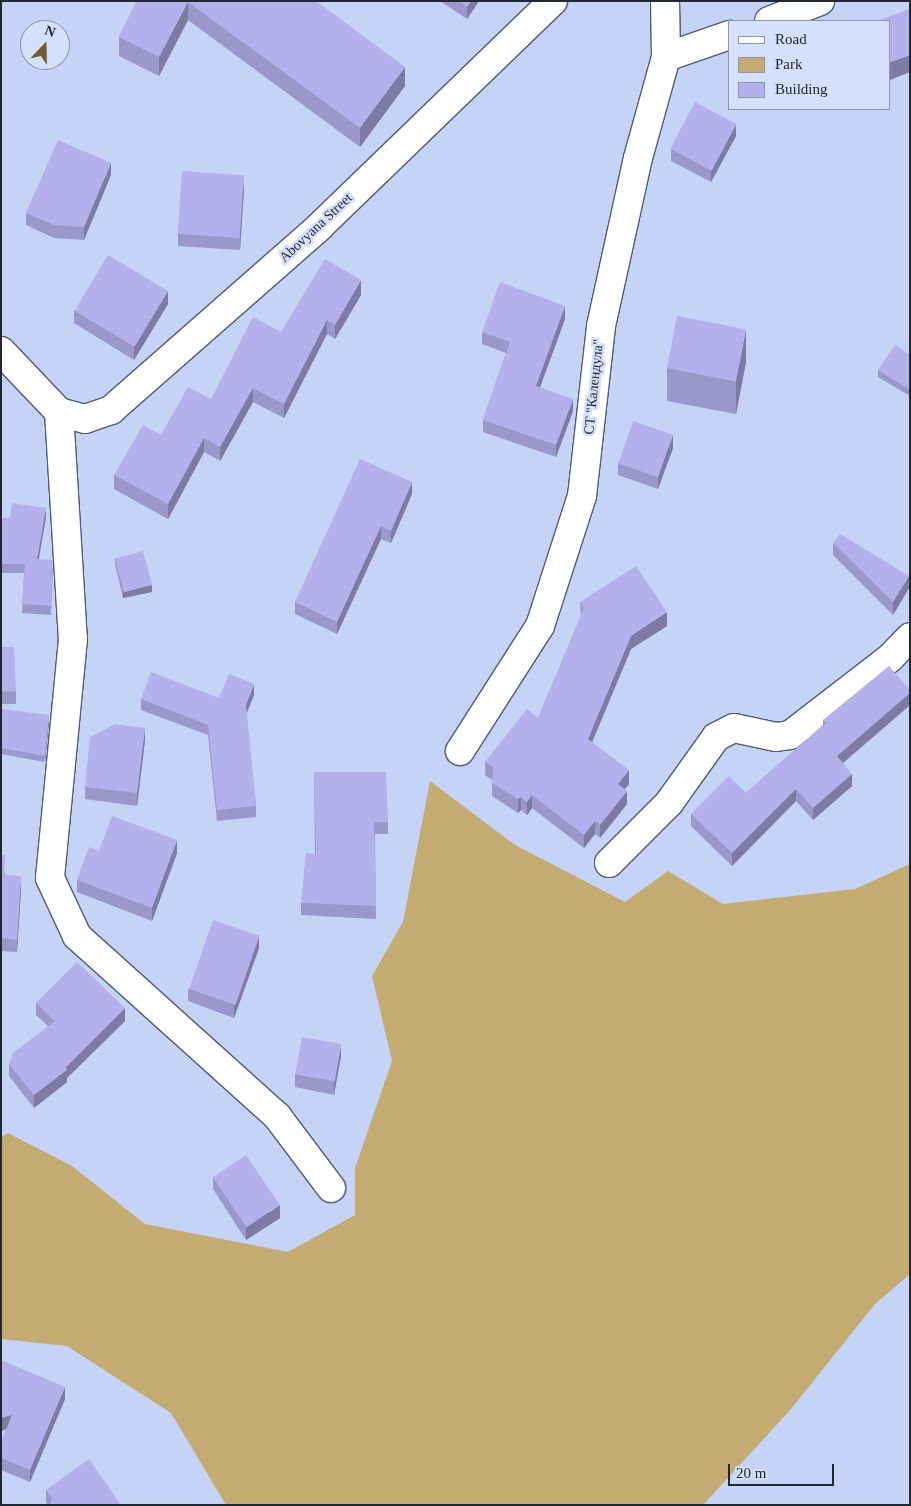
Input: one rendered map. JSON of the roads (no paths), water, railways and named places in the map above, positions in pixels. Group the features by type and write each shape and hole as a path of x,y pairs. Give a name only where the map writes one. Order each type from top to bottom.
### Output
{"street":[{"name":"Abovyana Street","path":"59,412 85,420 111,410 318,227 554,1"},
{"name":"СТ \"Календула\"","path":"460,751 540,626 582,496 600,326 638,158 666,57 665,1"},
{"path":"772,20 820,1"},
{"path":"666,57 728,36"},
{"path":"1,350 59,412 74,639 50,878 76,936 277,1116 331,1188"},
{"path":"609,863 669,803 716,737 734,728 776,736 790,735 890,658 910,637"}]}
